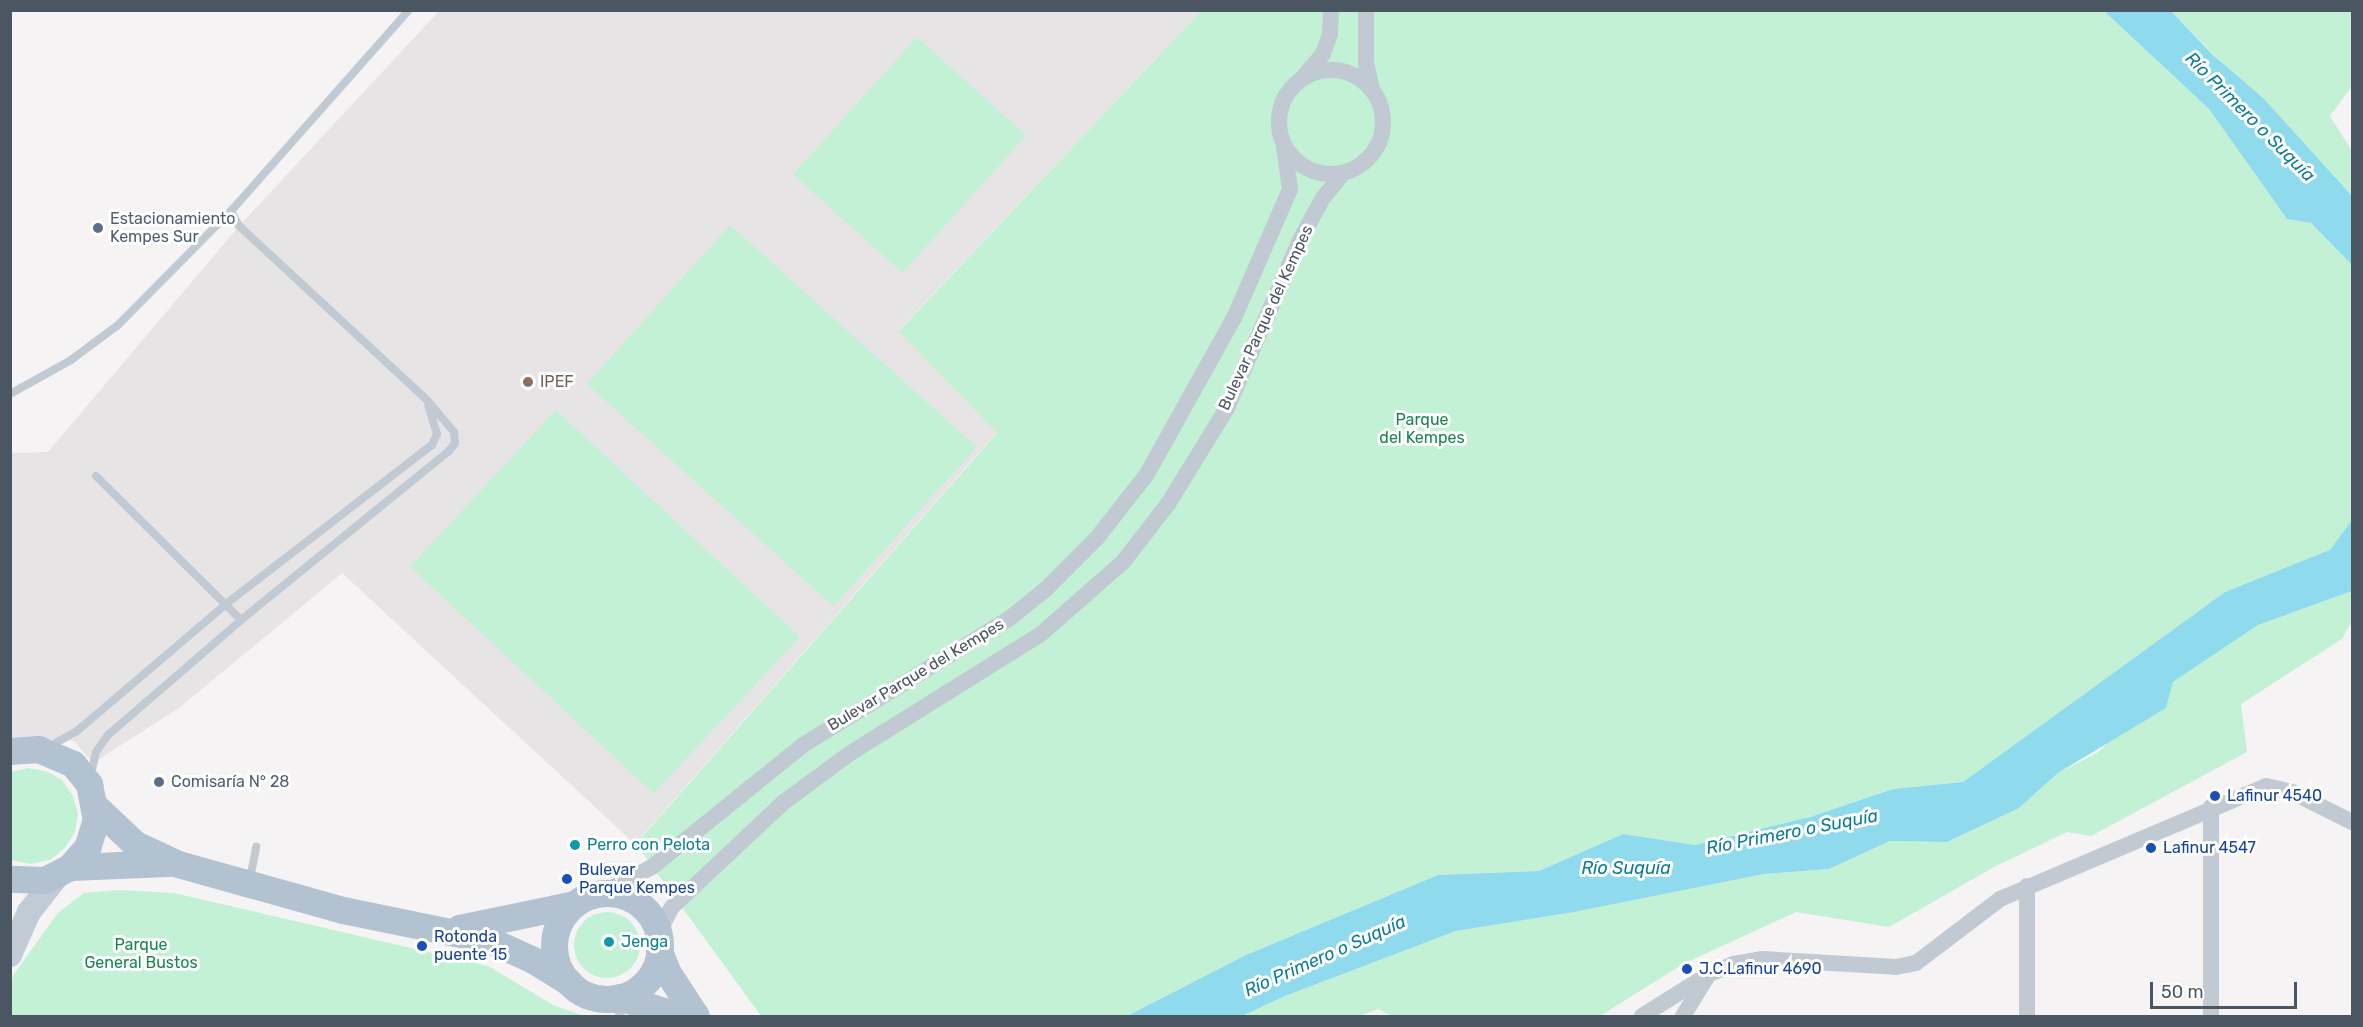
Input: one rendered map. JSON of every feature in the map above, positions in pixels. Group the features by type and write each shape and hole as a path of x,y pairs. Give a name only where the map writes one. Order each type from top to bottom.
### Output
{"main road":[{"path":"10,751 38,749 63,757 92,795 135,844 178,864 249,885 398,922 449,929 512,949 569,982 585,994 617,1004 680,1017"},
{"path":"10,955 29,912 88,846 92,795"},
{"path":"10,879 29,882 65,871 178,864"},
{"path":"449,929 575,904 602,893 619,895 638,904 651,917 668,973 696,1017"},
{"path":"569,982 559,968 554,942 559,925 575,904"},
{"path":"617,1004 647,981 659,943"}],"street":[{"path":"1331,10 1330,34 1323,54 1291,88 1280,109 1279,132 1284,147 1309,170 1343,173 1359,166 1380,140 1383,123 1366,63 1366,10"},
{"path":"1302,78 1332,69 1362,79 1373,90"},
{"name":"Bulevar Parque del Kempes","path":"602,893 652,867 803,745 1010,618 1045,590 1096,538 1147,474 1234,318 1290,189 1284,147"},
{"name":"Bulevar Parque del Kempes","path":"659,943 672,907 784,802 849,754 1041,634 1123,562 1168,504 1227,408 1301,238 1323,198 1343,173"},
{"path":"1642,1017 1709,974 1763,959 1883,966 1916,963 1933,954 2000,899 2211,807 2266,786 2292,792 2352,822"},
{"path":"2211,807 2211,1017"},
{"path":"2027,886 2027,1017"},
{"path":"1683,1017 1709,974"}],"lane":[{"path":"10,394 71,360 118,325 231,211 409,10"},
{"path":"92,795 96,752 108,735 241,620 448,452 455,443 454,432 426,399 238,226 231,211"},
{"path":"38,749 59,743 77,731 226,604 432,445 437,434 426,399"},
{"path":"96,476 241,620"},
{"path":"249,885 256,847"}],"shaded area":[{"name":"IPEF","path":"439,11 1201,11 899,330 997,432 635,844 342,573 179,708 93,763 74,741 44,739 11,743 10,453 48,452 239,226"}],"green space":[{"name":"Parque del Kempes","path":"1201,11 2104,11 2209,109 2287,219 2311,223 2352,265 2352,520 2331,550 2225,592 1963,782 1893,789 1810,817 1695,845 1623,834 1539,871 1438,875 1246,955 1127,1016 761,1016 636,844 997,433 899,331"},
{"path":"2171,11 2352,11 2352,86 2330,116 2352,151 2352,196"},
{"path":"917,37 1026,135 902,273 793,174"},
{"path":"730,225 977,447 834,606 587,384"},
{"path":"556,410 800,637 654,794 410,567"},
{"path":"2352,591 2352,621 2342,639 2241,704 2247,752 2091,836 2067,832 1994,867 1889,927 1796,912 1683,964 1600,1016 1392,1016 1378,1009 1360,1016 1242,1016 1285,996 1456,931 1574,912 1764,874 1829,869 1890,841 1947,842 2019,808 2058,773 2097,753 2173,682 2258,625"},
{"path":"28,768 46,771 62,780 73,796 78,814 75,832 65,848 50,860 30,864 10,860 11,772"},
{"name":"Parque General Bustos","path":"118,890 174,893 488,966 553,1005 584,1016 11,1016 11,983 14,974 58,913 84,893"},
{"path":"607,912 620,915 630,922 637,932 640,945 637,958 630,968 620,975 607,978 594,975 584,968 577,958 574,945 577,932 584,922 594,915"}],"water":[{"name":"Río Primero o Suquía","path":"2104,11 2171,11 2212,54 2264,99 2352,196 2352,265 2311,223 2287,219 2209,109"},
{"name":"Río Suquía","path":"2352,520 2352,591 2258,625 2173,682 2166,708 2058,773 2019,808 1947,842 1890,841 1829,869 1764,874 1574,912 1456,931 1285,996 1242,1016 1127,1016 1246,955 1438,875 1539,871 1623,834 1695,845 1810,817 1893,789 1963,782 2225,592 2330,550"}],"place":[{"name":"Estacionamiento Kempes Sur","path":"98,228"},
{"name":"IPEF","path":"528,382"},
{"name":"Comisaría N° 28","path":"159,782"},
{"name":"Lafinur 4540","path":"2215,796"},
{"name":"Perro con Pelota","path":"575,845"},
{"name":"Lafinur 4547","path":"2151,848"},
{"name":"Bulevar Parque Kempes","path":"567,879"},
{"name":"Jenga","path":"609,942"},
{"name":"Rotonda puente 15","path":"422,946"},
{"name":"J.C.Lafinur 4690","path":"1687,969"}]}
